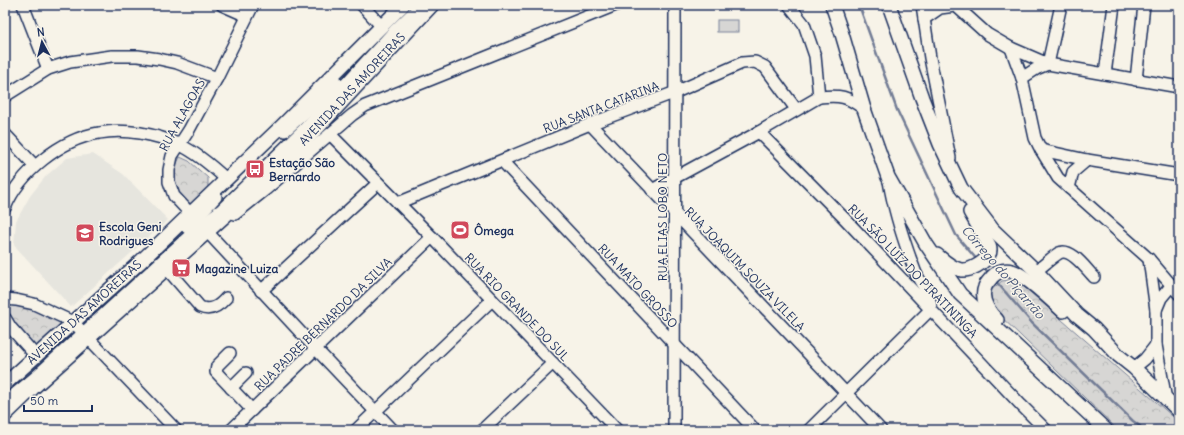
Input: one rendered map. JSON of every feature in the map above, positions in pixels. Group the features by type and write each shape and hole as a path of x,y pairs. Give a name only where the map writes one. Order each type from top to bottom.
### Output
{"main road":[{"name":"AVENIDA DAS AMOREIRAS","path":"5,384 36,356 81,330 166,268 199,222 226,179 403,5"},
{"name":"AVENIDA DAS AMOREIRAS","path":"5,415 33,388 138,263 199,222 225,216 311,134 432,5"},
{"path":"828,5 838,22"},
{"path":"832,5 864,109 888,177 926,244 960,294 1106,430"},
{"path":"889,5 940,144 961,188 993,230 1036,271 1077,316 1094,329 1119,356 1134,368 1179,411"},
{"path":"926,244 948,265 961,270 969,270 986,259 990,250 989,245 966,205 961,188"},
{"path":"1031,361 1008,329 988,309 984,293 985,286 996,273 1010,271 1022,276 1093,337 1109,344"}],"street":[{"path":"23,5 48,69"},
{"path":"222,5 247,16"},
{"name":"RUA ALAGOAS","path":"253,5 217,78 189,130 172,156 169,170 169,182 174,196 261,291 393,430"},
{"path":"362,5 382,27"},
{"path":"199,222 215,198 344,77 413,5"},
{"path":"199,222 222,209 305,128 420,5"},
{"path":"225,216 234,215 352,115 365,106 616,5"},
{"name":"RUA ELIAS LOBO NETO","path":"674,430 674,214 676,92 675,5"},
{"path":"789,5 804,24 815,56 820,97"},
{"path":"922,5 954,176"},
{"path":"924,19 940,8 955,5 987,34 1011,48 1048,64 1179,87"},
{"path":"1048,64 1061,5"},
{"path":"1105,74 1114,5"},
{"path":"1136,80 1144,5"},
{"path":"1011,48 1022,78 1035,138 1058,178 1148,259 1175,290 1161,298 1156,310"},
{"path":"5,96 48,69 70,62 112,56 138,56 159,59 177,63 217,78"},
{"name":"RUA SANTA CATARINA","path":"398,203 590,124 676,92 742,63 755,62 765,67 796,109"},
{"path":"1022,78 1036,69 1048,64"},
{"path":"652,190 820,97 843,97 852,100 864,109"},
{"name":"RUA JOAQUIM SOUZA VILELA","path":"590,124 881,430"},
{"path":"5,208 13,193 35,166 56,150 75,140 99,132 132,132 158,136 179,144 208,162 226,179"},
{"name":"RUA SÃO LUÍZ DO PIRATININGA","path":"759,132 845,219 1046,430"},
{"path":"5,134 35,166"},
{"name":"RUA RIO GRANDE DO SUL","path":"330,134 432,237 613,428"},
{"path":"1041,150 1087,160 1179,175"},
{"path":"1069,188 1073,172 1087,160"},
{"name":"RUA MATO GROSSO","path":"502,161 755,430"},
{"path":"809,430 931,309 931,302 928,293 916,274 904,241 895,213 888,177"},
{"path":"261,291 378,183"},
{"name":"RUA PADRE BERNARDO DA SILVA","path":"231,430 432,237"},
{"path":"1036,271 1059,253 1067,252 1074,255 1094,277"},
{"path":"1148,259 1156,310 1156,345 1166,400"},
{"path":"166,268 200,307 205,309 214,308 221,304 226,298"},
{"path":"5,299 34,304 81,330 176,430"},
{"path":"356,430 492,300"},
{"path":"5,318 11,328 36,356"},
{"path":"5,394 81,330"},
{"path":"5,402 34,378 81,330"},
{"path":"1134,368 1145,359 1156,345"},
{"path":"230,353 217,366 216,372 252,410"},
{"path":"482,430 553,363"},
{"path":"231,388 246,373"}],"shaded area":[{"name":"Escola Geni Rodrigues","path":"93,154 123,174 168,220 71,307 14,245 16,221 30,196 46,176 67,158"}],"green space":[{"path":"717,20 738,20 738,32 717,32"},
{"path":"180,157 189,161 208,178 208,187 189,205 178,193 173,183 174,172"},
{"path":"1015,279 1179,422 1179,430 1118,430 993,309 990,291 1002,281"},
{"path":"5,303 42,313 62,324 35,350 13,326"}],"waterway":[{"name":"Córrego do Piçarrão","path":"859,5 897,110 956,235 978,261"},
{"name":"Córrego do Piçarrão","path":"982,266 990,274"},
{"name":"Córrego do Piçarrão","path":"994,279 1032,323 1133,421 1145,430"}],"place":[{"name":"Estação São Bernardo","path":"255,169"},
{"name":"Ômega","path":"460,230"},
{"name":"Escola Geni Rodrigues","path":"85,233"},
{"name":"Magazine Luiza","path":"181,268"}]}
